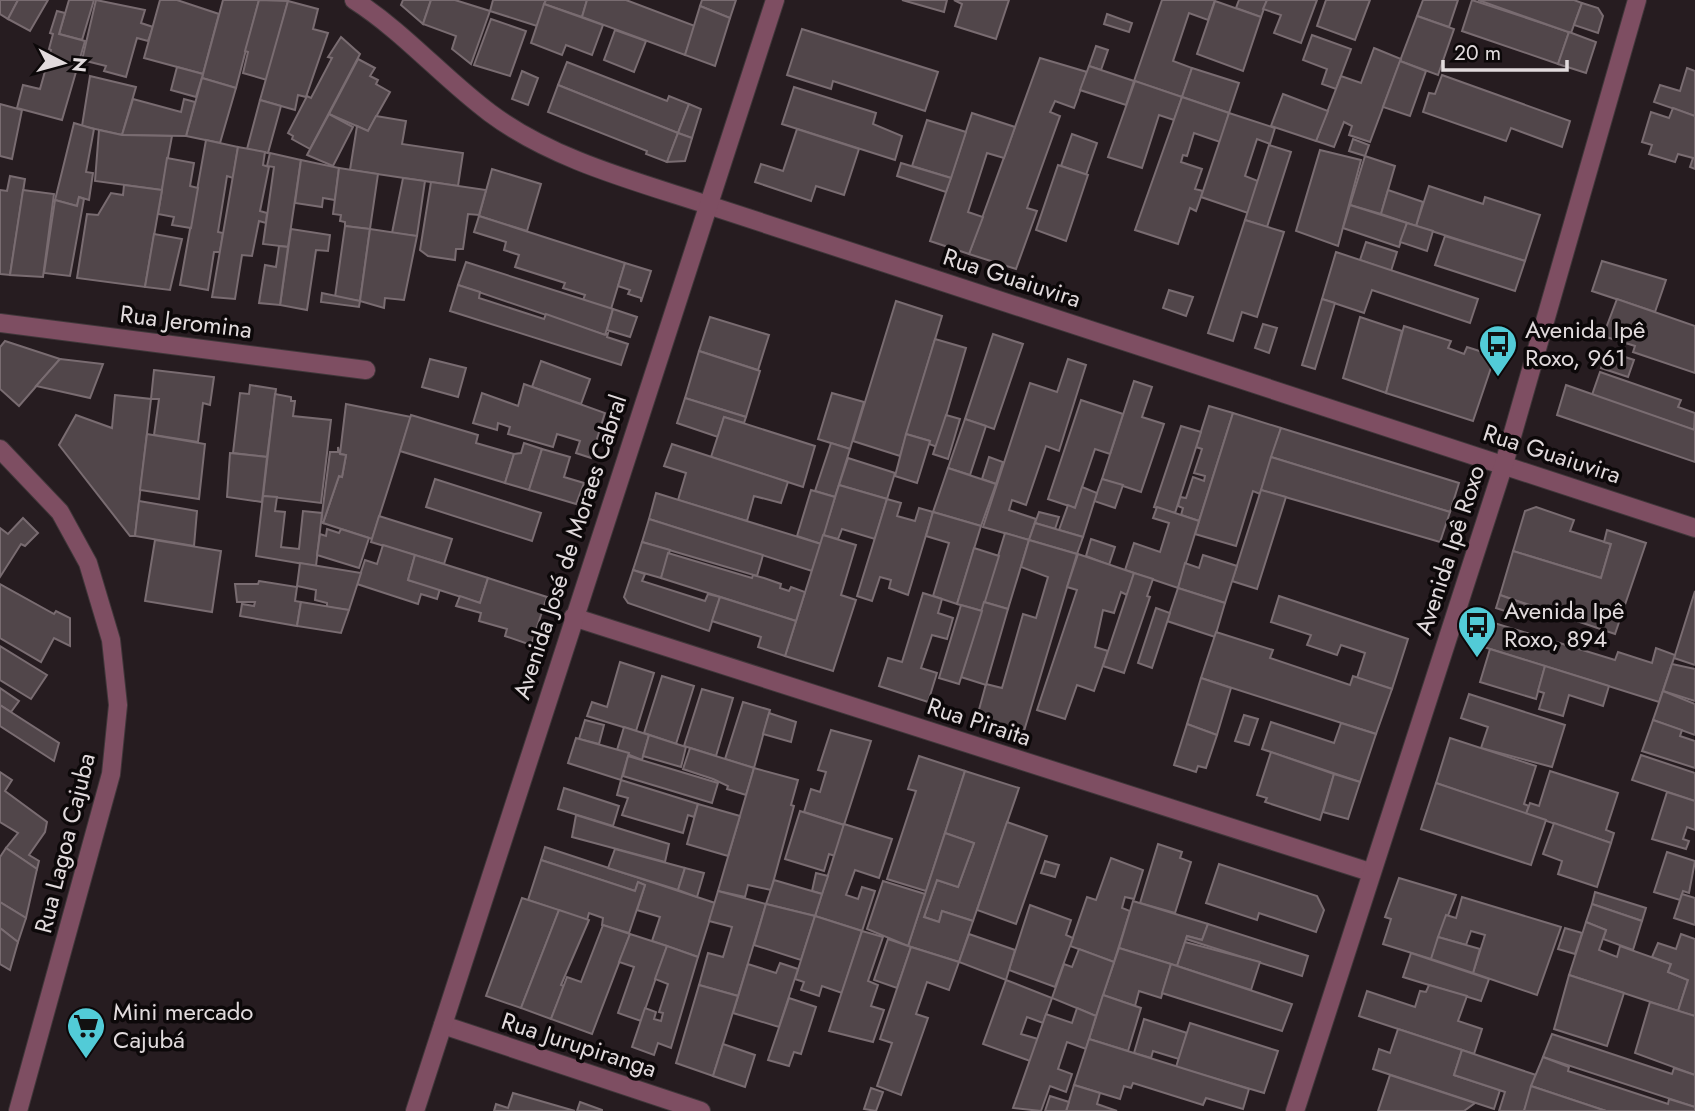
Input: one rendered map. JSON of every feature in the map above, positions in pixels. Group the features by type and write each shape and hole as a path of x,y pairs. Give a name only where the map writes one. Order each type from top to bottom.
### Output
{"street":[{"name":"Rua Guaiuvira","path":"354,0 430,60 491,114 551,149 708,205 1695,528"},
{"name":"Avenida José de Moraes Cabral","path":"415,1111 775,0"},
{"name":"Avenida Ipê Roxo","path":"1295,1111 1504,464 1637,0"},
{"name":"Rua Jeromina","path":"0,323 366,370"},
{"name":"Rua Lagoa Cajuba","path":"0,449 60,512 88,563 111,640 118,705 111,774 18,1111"},
{"name":"Rua Piraita","path":"573,617 1370,872"},
{"name":"Rua Jurupiranga","path":"443,1025 701,1111"}],"building":[{"path":"0,0 18,0 8,19 0,14"},
{"path":"18,0 48,0 30,31 8,19"},
{"path":"69,0 94,0 82,40 59,34"},
{"path":"96,0 145,10 141,23 153,27 148,41 137,38 126,77 104,71 106,66 82,60"},
{"path":"160,0 177,0 219,14 203,74 144,58"},
{"path":"223,0 259,0 236,88 202,78"},
{"path":"259,0 288,1 267,80 243,73 248,52 245,51"},
{"path":"403,0 431,0 423,24 401,5"},
{"path":"431,0 455,0 490,11 471,64 452,49 456,36 423,24"},
{"path":"493,0 546,0 537,26 490,11"},
{"path":"546,0 587,0 582,17 544,4"},
{"path":"587,0 626,0 695,26 685,55 582,17"},
{"path":"702,0 736,0 730,18 700,6"},
{"path":"902,0 947,0 944,12"},
{"path":"954,0 1009,0 996,39 955,26 962,4"},
{"path":"1162,0 1215,0 1208,20 1189,13 1173,61 1192,68 1182,97 1134,81"},
{"path":"1239,0 1267,0 1261,17 1236,8"},
{"path":"1267,0 1317,0 1301,43 1274,33 1281,15 1263,9"},
{"path":"1326,0 1370,0 1355,40 1317,26"},
{"path":"1423,0 1458,0 1449,27 1417,16"},
{"path":"1472,0 1569,32 1558,64 1462,31"},
{"path":"1478,0 1574,0 1582,3 1571,33"},
{"path":"288,1 318,9 313,29 328,33 306,97 298,95 295,110 260,100"},
{"path":"1215,1 1261,17 1243,71 1197,54"},
{"path":"1582,3 1598,8 1603,16 1598,33 1574,25"},
{"path":"544,4 603,25 592,55 566,45 562,55 531,43"},
{"path":"700,6 730,18 715,66 685,55"},
{"path":"57,11 65,13 59,34 85,41 62,120 17,108 23,85 40,89 51,50 49,49 53,34 50,33"},
{"path":"1107,14 1132,23 1129,32 1104,24"},
{"path":"1417,16 1454,29 1438,75 1400,61"},
{"path":"491,19 526,31 510,76 474,65"},
{"path":"802,29 938,72 925,111 833,81 831,89 787,75"},
{"path":"615,30 646,41 634,72 604,60"},
{"path":"1569,32 1596,42 1586,73 1558,64"},
{"path":"1312,35 1351,49 1336,89 1322,84 1327,69 1303,60"},
{"path":"341,37 360,54 310,149 292,139 293,136 288,133 307,96 311,98 332,58 328,57"},
{"path":"1096,46 1108,50 1101,70 1089,66"},
{"path":"1374,48 1401,59 1370,142 1349,135 1352,126 1344,122 1334,147 1316,141 1341,76 1361,83"},
{"path":"1040,58 1087,72 1074,108 1055,101 1050,112 1060,116 1027,208 1037,211 1016,269 969,254"},
{"path":"358,59 375,68 370,76 378,80 376,84 390,92 368,131 329,114"},
{"path":"1400,61 1426,71 1410,116 1383,107"},
{"path":"567,62 667,101 669,96 689,104 678,133 558,85"},
{"path":"1089,66 1134,81 1126,105 1080,90"},
{"path":"177,67 203,74 196,97 171,90"},
{"path":"1192,68 1239,83 1229,113 1182,97"},
{"path":"1687,68 1695,71 1695,116 1654,102 1660,85 1680,91"},
{"path":"522,71 538,78 528,105 512,99"},
{"path":"1442,75 1570,121 1562,147 1511,128 1506,141 1423,112 1429,93 1435,94"},
{"path":"90,76 136,87 122,135 82,126"},
{"path":"202,78 236,88 220,143 186,136"},
{"path":"1135,81 1182,97 1174,120 1159,115 1142,168 1108,157"},
{"path":"558,85 678,133 667,162 646,154 647,151 548,112"},
{"path":"794,87 876,113 873,124 902,136 895,160 782,124"},
{"path":"1283,94 1328,111 1316,141 1271,126"},
{"path":"1182,97 1229,113 1220,142 1194,133 1187,156 1183,155 1181,162 1202,169 1195,189 1203,191 1196,211 1190,208 1178,244 1135,230"},
{"path":"133,99 181,112 184,99 195,102 186,136 122,135"},
{"path":"260,100 281,106 268,153 247,149"},
{"path":"0,104 22,110 12,159 0,156"},
{"path":"689,104 701,109 692,138 678,133"},
{"path":"1673,108 1695,116 1695,169 1690,167 1693,158 1678,154 1675,162 1649,154 1652,145 1642,142 1651,112 1669,118"},
{"path":"972,113 1015,127 1004,158 987,153 968,212 983,217 969,254 930,241"},
{"path":"1229,113 1275,128 1270,144 1257,139 1245,176 1258,181 1248,213 1201,197"},
{"path":"329,114 353,127 333,166 307,155"},
{"path":"376,116 406,121 402,144 463,153 458,186 350,170 357,126 368,131"},
{"path":"927,120 966,132 951,178 912,166"},
{"path":"74,123 94,129 86,172 93,173 89,200 79,197 77,206 55,200"},
{"path":"797,129 859,149 844,195 816,186 811,201 755,182 761,164 783,171"},
{"path":"99,130 122,135 172,136 162,190 95,181"},
{"path":"678,133 692,138 685,161 667,162"},
{"path":"1072,134 1097,143 1086,175 1061,166"},
{"path":"1353,139 1369,145 1365,156 1349,151"},
{"path":"206,140 238,147 233,178 227,176 218,232 223,233 220,252 214,252 208,290 180,285"},
{"path":"1269,145 1291,152 1267,227 1245,220"},
{"path":"238,147 265,152 263,165 269,167 260,211 267,213 266,223 259,221 252,256 242,255 235,299 212,297"},
{"path":"1320,150 1361,160 1338,246 1296,231"},
{"path":"270,153 301,160 288,247 263,244 274,167 267,166"},
{"path":"1365,156 1395,166 1381,214 1350,205"},
{"path":"167,158 194,163 190,186 198,188 191,228 172,225 174,217 158,214"},
{"path":"301,160 339,168 335,200 323,198 322,207 295,203"},
{"path":"901,163 951,178 946,192 897,176"},
{"path":"1058,165 1088,175 1066,241 1036,230"},
{"path":"339,168 378,174 370,229 345,226 345,222 340,221 341,215 333,214"},
{"path":"492,169 541,184 527,231 479,216"},
{"path":"10,176 25,179 10,275 0,274 0,190 7,191"},
{"path":"403,178 425,181 417,236 392,233"},
{"path":"431,182 486,190 479,215 468,214 463,249 456,249 455,260 428,256 420,250"},
{"path":"124,185 162,190 145,287 77,278 87,214 98,215 111,193 123,195"},
{"path":"1429,186 1483,204 1485,197 1540,215 1525,261 1416,226"},
{"path":"23,190 54,194 43,277 10,275"},
{"path":"1388,190 1423,202 1416,226 1381,214"},
{"path":"79,197 84,199 70,276 44,273 55,200 77,206"},
{"path":"1350,205 1407,223 1399,247 1343,228"},
{"path":"479,216 625,263 611,309 583,300 585,295 563,288 565,283 515,267 519,255 504,250 506,242 474,232"},
{"path":"1245,220 1284,232 1257,317 1242,312 1233,341 1208,333"},
{"path":"1407,223 1433,231 1427,251 1400,242"},
{"path":"345,226 370,229 360,301 335,297"},
{"path":"291,229 330,235 328,251 316,250 307,310 280,305"},
{"path":"370,229 417,236 404,300 385,298 384,308 360,301"},
{"path":"154,234 182,239 170,290 145,287"},
{"path":"1445,236 1525,261 1515,291 1435,265"},
{"path":"1366,242 1397,252 1391,271 1360,260"},
{"path":"279,246 288,247 280,305 259,303 265,265 276,267"},
{"path":"1336,252 1478,299 1470,323 1372,290 1364,313 1322,299"},
{"path":"1602,261 1666,280 1655,312 1592,291"},
{"path":"466,262 613,309 605,335 458,285"},
{"path":"625,263 651,271 641,302 641,298 628,294 630,290 618,286"},
{"path":"458,285 480,292 479,298 544,319 546,314 605,335 608,333 607,337 628,344 621,365 450,311"},
{"path":"1169,290 1193,297 1186,316 1163,308"},
{"path":"322,293 360,301 359,307 321,302"},
{"path":"1322,299 1335,303 1315,369 1302,365"},
{"path":"1617,299 1695,326 1695,373 1633,352 1635,346 1603,336"},
{"path":"896,301 942,316 900,456 853,441"},
{"path":"613,309 637,317 630,337 607,330"},
{"path":"710,317 769,335 758,370 699,351"},
{"path":"1360,317 1402,331 1386,393 1343,378"},
{"path":"1263,324 1277,328 1269,353 1255,348"},
{"path":"1404,326 1451,341 1448,348 1464,354 1467,347 1495,356 1473,421 1386,393"},
{"path":"993,334 1023,344 994,429 965,419"},
{"path":"935,339 966,348 937,447 929,444 930,441 906,434"},
{"path":"5,341 60,359 19,406 0,389 0,347"},
{"path":"699,351 760,371 746,417 685,398"},
{"path":"1607,351 1634,360 1628,377 1601,368"},
{"path":"60,359 103,364 90,398 36,386"},
{"path":"430,359 466,368 458,397 422,387"},
{"path":"1068,359 1086,365 1059,451 1046,446 1026,505 1012,500 1009,510 1036,519 1029,540 983,527 1030,383 1057,392"},
{"path":"541,361 590,379 581,404 532,387"},
{"path":"154,370 214,377 210,405 203,403 198,442 154,435 159,399 151,399"},
{"path":"1600,372 1681,400 1678,407 1695,413 1694,430 1592,395"},
{"path":"1134,381 1152,387 1142,417 1164,424 1141,492 1102,479"},
{"path":"524,384 605,413 591,458 576,453 580,441 557,434 553,447 508,434 510,427 498,423 497,430 473,423 482,393 518,406"},
{"path":"250,385 276,389 267,457 233,453 240,393 249,394"},
{"path":"1566,385 1695,430 1695,462 1557,415"},
{"path":"832,393 864,402 850,449 818,439"},
{"path":"275,394 291,397 291,401 295,401 293,416 331,420 321,503 263,496"},
{"path":"115,395 151,399 135,536 130,536 59,445 76,415 112,428"},
{"path":"685,398 746,417 744,423 724,417 718,437 677,423"},
{"path":"1081,400 1123,414 1110,454 1095,449 1075,508 1048,499"},
{"path":"346,404 411,417 372,539 323,523 339,476 342,477 346,455 340,454"},
{"path":"1209,406 1233,413 1199,521 1181,515 1183,508 1178,506 1180,497 1186,498 1193,477 1204,481 1205,476 1194,473 1202,449 1196,447"},
{"path":"1233,413 1281,428 1260,494 1253,491 1236,546 1195,534"},
{"path":"411,415 478,435 476,443 514,454 505,483 400,451"},
{"path":"946,415 960,419 948,459 933,454"},
{"path":"724,417 815,446 803,487 711,457"},
{"path":"965,419 986,426 970,475 948,468"},
{"path":"1181,426 1201,432 1175,513 1154,507"},
{"path":"1281,428 1459,483 1450,512 1271,457"},
{"path":"147,434 205,444 199,499 140,490"},
{"path":"906,434 930,441 917,483 895,476"},
{"path":"524,443 542,449 529,490 505,483 514,454 521,453"},
{"path":"831,443 850,449 835,497 815,491"},
{"path":"672,444 788,482 781,503 754,496 747,521 678,500 686,473 664,466"},
{"path":"338,447 340,454 346,455 342,477 339,476 323,523 330,452 338,452"},
{"path":"542,449 570,457 564,477 584,483 576,504 529,490"},
{"path":"230,453 267,457 262,502 227,497"},
{"path":"989,457 1003,462 996,484 982,479"},
{"path":"1271,457 1450,512 1440,542 1261,490"},
{"path":"848,458 895,473 887,499 839,485"},
{"path":"948,468 996,484 981,526 933,512"},
{"path":"435,479 541,513 532,541 426,507"},
{"path":"1102,479 1123,485 1115,508 1094,501"},
{"path":"839,485 887,499 875,539 842,529 838,539 823,535"},
{"path":"1082,487 1097,493 1083,537 1059,530 1068,505 1075,508"},
{"path":"811,490 835,497 821,544 797,536"},
{"path":"1261,490 1286,497 1257,589 1232,581"},
{"path":"656,493 821,544 812,571 649,519"},
{"path":"263,496 277,497 275,511 285,512 281,547 299,549 303,511 322,513 316,566 256,556"},
{"path":"887,499 901,503 897,516 915,521 919,508 933,512 908,595 889,588 891,580 880,577 872,601 857,596"},
{"path":"139,501 197,511 194,546 135,536"},
{"path":"1157,507 1199,521 1178,588 1125,570 1134,543 1160,552 1169,523 1153,518"},
{"path":"1536,507 1574,520 1570,531 1611,544 1601,578 1513,551 1525,511"},
{"path":"933,512 981,526 957,604 933,596 949,543 926,536"},
{"path":"1039,512 1059,517 1055,529 1035,523"},
{"path":"379,516 452,539 444,564 371,542"},
{"path":"23,518 38,533 25,546 21,544 0,577 0,528 8,534"},
{"path":"649,519 763,555 757,576 642,542"},
{"path":"1035,523 1083,537 1077,554 1029,540"},
{"path":"327,529 339,533 341,529 369,538 359,568 317,555 320,534 326,536"},
{"path":"1607,530 1646,543 1615,634 1500,595 1513,551 1601,578 1611,544 1604,542"},
{"path":"1005,533 1029,540 1008,609 984,602"},
{"path":"823,535 856,545 841,595 856,600 833,671 785,656"},
{"path":"1091,539 1115,547 1109,565 1086,556"},
{"path":"155,540 221,551 212,612 145,601"},
{"path":"1029,540 1077,554 1024,731 977,717 986,684 1002,688 1023,614 1036,618 1048,577 1021,567"},
{"path":"642,542 670,550 661,578 633,570"},
{"path":"383,545 415,555 408,580 440,589 437,599 421,594 418,604 357,584 365,560 377,564"},
{"path":"974,548 999,556 982,611 957,604"},
{"path":"668,553 752,578 753,575 764,578 781,584 780,588 789,591 791,587 805,592 796,621 661,578"},
{"path":"1078,554 1134,573 1127,595 1121,592 1114,613 1103,610 1095,647 1108,651 1094,691 1077,685 1065,719 1037,710 1077,590 1067,587"},
{"path":"415,555 488,578 480,603 408,580"},
{"path":"1203,555 1237,566 1225,603 1178,588 1185,563 1199,568"},
{"path":"300,563 361,573 349,610 327,607 327,603 315,600 316,590 297,586"},
{"path":"633,570 645,574 642,581 705,601 708,594 720,597 709,631 628,603 624,597"},
{"path":"1134,573 1153,579 1147,596 1150,597 1124,673 1103,666"},
{"path":"488,578 547,597 531,645 505,636 507,629 479,621 481,613 456,606 460,596 480,603"},
{"path":"259,581 297,587 295,601 301,602 297,626 240,616 242,604 254,606 255,602 237,602 235,584 258,584"},
{"path":"0,584 54,614 56,611 70,618 70,646 54,638 41,662 0,638"},
{"path":"1178,588 1225,603 1215,637 1167,621"},
{"path":"1695,591 1695,665 1674,658"},
{"path":"923,593 942,599 938,613 953,618 947,639 932,635 921,668 937,673 928,702 879,686 888,658 902,662"},
{"path":"1500,595 1531,606 1527,618 1496,608"},
{"path":"1279,596 1408,639 1392,689 1357,678 1365,653 1341,645 1337,655 1307,645 1311,635 1271,622"},
{"path":"720,597 796,621 785,656 758,647 761,637 712,621"},
{"path":"301,602 349,610 341,633 297,626"},
{"path":"984,602 1008,609 986,685 961,677"},
{"path":"961,605 982,611 959,684 939,678"},
{"path":"1156,608 1170,613 1152,668 1138,663"},
{"path":"1491,622 1615,660 1618,652 1652,663 1656,648 1675,655 1659,702 1484,647"},
{"path":"1216,632 1273,650 1270,658 1350,685 1353,676 1392,689 1376,734 1201,678"},
{"path":"0,646 47,675 31,699 0,680"},
{"path":"1490,649 1545,666 1536,699 1480,682"},
{"path":"620,662 654,673 636,731 587,716 592,702 607,707"},
{"path":"1672,664 1695,669 1695,701 1663,691"},
{"path":"1545,666 1609,686 1603,706 1569,695 1563,716 1539,709 1544,693 1538,691"},
{"path":"662,676 694,686 676,744 644,733"},
{"path":"1201,678 1231,688 1217,735 1187,724"},
{"path":"0,688 19,701 11,712 0,705"},
{"path":"702,689 733,698 716,756 684,746"},
{"path":"1663,691 1695,704 1695,735 1653,720"},
{"path":"1469,694 1565,725 1552,767 1481,748 1488,727 1461,718"},
{"path":"743,702 770,710 754,768 725,759"},
{"path":"0,705 59,743 54,761 0,726"},
{"path":"769,713 796,722 791,742 763,734"},
{"path":"1244,715 1258,719 1249,745 1235,741"},
{"path":"585,720 604,725 599,744 579,739"},
{"path":"1653,720 1682,730 1680,736 1695,741 1695,768 1642,751"},
{"path":"1271,722 1334,743 1341,723 1376,734 1360,782 1262,749"},
{"path":"1187,724 1217,735 1206,768 1198,766 1196,772 1174,765"},
{"path":"624,727 649,735 642,760 617,750"},
{"path":"831,730 871,741 844,825 804,812 811,789 820,792 826,772 818,770"},
{"path":"649,735 686,747 681,767 643,756"},
{"path":"576,738 629,753 621,780 568,763"},
{"path":"1450,738 1536,766 1524,804 1529,806 1526,814 1436,783"},
{"path":"690,748 754,768 746,795 727,789 728,786 713,779 683,769"},
{"path":"1271,752 1334,774 1320,820 1265,802 1267,798 1257,795"},
{"path":"1641,755 1695,773 1695,801 1632,780"},
{"path":"628,756 718,783 712,803 623,776"},
{"path":"919,756 965,771 926,891 887,879 916,791 908,789"},
{"path":"754,768 798,780 791,805 794,806 771,890 748,885 745,897 718,891"},
{"path":"965,771 1019,788 973,921 942,911 939,922 924,917 937,880 958,887 974,843 945,833"},
{"path":"1550,771 1618,793 1606,830 1614,833 1611,843 1526,814 1530,803 1539,806"},
{"path":"0,772 12,780 5,791 47,822 45,832 29,855 39,861 37,869 6,848 18,833 0,822"},
{"path":"1334,774 1360,782 1348,819 1323,812"},
{"path":"621,780 698,804 694,817 688,815 683,833 622,815 628,798 617,795"},
{"path":"1436,783 1546,820 1531,865 1421,829"},
{"path":"564,788 619,806 613,826 558,809"},
{"path":"1667,792 1695,801 1695,830 1687,827 1683,839 1689,841 1686,849 1652,839"},
{"path":"698,804 740,816 728,856 687,844"},
{"path":"800,811 844,825 835,856 829,854 824,871 785,859"},
{"path":"576,815 669,844 665,862 572,837"},
{"path":"1007,822 1047,836 1016,924 977,910"},
{"path":"1554,823 1611,843 1597,887 1558,874 1562,861 1543,854"},
{"path":"844,824 892,839 879,878 855,870 846,895 858,899 862,887 875,891 862,931 815,916"},
{"path":"945,833 974,843 958,887 937,880 924,917 939,922 942,911 973,921 959,962 908,946"},
{"path":"1158,844 1182,852 1180,858 1191,862 1175,913 1140,903"},
{"path":"545,847 715,903 698,957 652,941 660,917 637,910 645,885 638,882 635,891 541,860"},
{"path":"6,848 37,869 26,918 0,902 0,857"},
{"path":"615,849 685,868 678,890 608,868"},
{"path":"1667,852 1695,861 1689,893 1683,891 1680,900 1654,892"},
{"path":"1111,858 1143,870 1134,899 1125,897 1122,908 1130,911 1114,962 1070,946 1087,897 1096,900"},
{"path":"541,860 635,891 638,882 645,885 629,933 602,925 603,918 589,913 587,920 528,900"},
{"path":"1045,861 1059,865 1055,877 1041,873"},
{"path":"1219,864 1317,896 1324,910 1316,932 1259,913 1257,920 1206,903"},
{"path":"685,868 704,873 697,897 678,890"},
{"path":"816,873 828,876 822,894 812,891"},
{"path":"1399,878 1456,895 1431,959 1383,944 1391,919 1385,917"},
{"path":"774,880 822,894 815,916 766,904"},
{"path":"883,881 925,894 908,946 867,929"},
{"path":"718,891 766,904 738,996 699,985 708,953 723,957 732,927 709,921"},
{"path":"1595,892 1646,908 1642,921 1592,904"},
{"path":"1682,894 1695,898 1695,925 1674,918"},
{"path":"1462,897 1561,927 1537,995 1473,973 1485,935 1471,931 1466,945 1438,937 1446,915 1456,918"},
{"path":"522,898 559,910 521,1008 486,996"},
{"path":"1133,901 1208,924 1202,940 1187,936 1177,966 1119,948"},
{"path":"0,902 26,918 18,942 0,928"},
{"path":"766,904 815,916 801,960 754,945"},
{"path":"1592,904 1642,921 1633,950 1603,939 1606,930 1586,922"},
{"path":"1030,905 1071,920 1066,935 1073,938 1055,987 1009,970"},
{"path":"559,910 589,920 561,985 564,986 551,1019 521,1008"},
{"path":"815,916 862,931 842,993 822,986 819,996 801,990 804,982 795,979"},
{"path":"1586,922 1606,930 1599,950 1617,957 1620,946 1671,964 1668,972 1688,980 1678,1011 1569,975"},
{"path":"1208,924 1308,956 1302,976 1186,939 1187,936 1202,940"},
{"path":"603,925 630,934 592,1034 551,1019 567,977 581,982"},
{"path":"0,928 18,942 10,970 0,964"},
{"path":"1565,928 1582,933 1575,954 1558,949"},
{"path":"862,931 883,937 868,981 878,985 871,1006 884,1010 873,1042 829,1031"},
{"path":"630,934 667,946 641,1021 618,1013 634,967 619,962"},
{"path":"969,934 1015,950 1006,980 959,962"},
{"path":"1681,934 1695,939 1695,1016 1678,1011 1688,980 1668,972 1671,964 1652,957 1658,943 1676,949"},
{"path":"1438,937 1480,949 1473,973 1431,959"},
{"path":"888,939 911,947 897,988 874,980"},
{"path":"1185,942 1260,962 1251,990 1177,966"},
{"path":"667,946 698,957 671,1048 658,1043 654,1055 632,1047 645,1008 656,1012 654,1019 661,1021 663,1013 659,1012 668,984 655,979"},
{"path":"911,947 959,962 949,990 927,982 916,1014 928,1018 901,1095 877,1086 892,1043 880,1039"},
{"path":"1119,948 1171,964 1161,998 1139,991 1135,1006 1103,995"},
{"path":"1079,949 1114,962 1096,1016 1052,998 1064,964 1072,967"},
{"path":"1411,953 1489,979 1481,1001 1403,977"},
{"path":"780,963 798,969 779,1027 733,1013 748,964 776,973"},
{"path":"1171,964 1292,1004 1282,1031 1162,993"},
{"path":"1569,975 1624,993 1607,1046 1554,1029"},
{"path":"1006,980 1052,998 1043,1023 1027,1017 1021,1034 1038,1039 1030,1061 983,1044"},
{"path":"699,985 738,996 713,1076 676,1063"},
{"path":"1429,985 1467,996 1458,1021 1482,1029 1474,1054 1359,1016 1367,991 1415,1007 1420,991 1426,992"},
{"path":"1103,995 1141,1008 1128,1051 1089,1039"},
{"path":"789,998 816,1007 801,1054 794,1052 789,1066 768,1060"},
{"path":"1650,1002 1695,1016 1695,1075 1635,1053"},
{"path":"1077,1008 1096,1016 1086,1049 1067,1042 1058,1069 1072,1074 1066,1092 1050,1086 1041,1111 1013,1108 1046,1014 1072,1023"},
{"path":"1144,1019 1187,1033 1179,1059 1153,1051 1151,1058 1134,1053"},
{"path":"1190,1023 1278,1051 1264,1093 1176,1067"},
{"path":"1398,1029 1462,1050 1454,1075 1500,1090 1494,1109 1373,1069 1379,1049 1390,1053"},
{"path":"1552,1034 1672,1074 1674,1068 1695,1075 1695,1107 1543,1057"},
{"path":"1089,1039 1249,1089 1243,1109 1206,1098 1203,1105 1133,1083 1131,1088 1124,1086 1120,1099 1074,1085"},
{"path":"723,1044 755,1055 745,1087 713,1076"},
{"path":"1462,1050 1536,1075 1524,1111 1499,1111 1505,1092 1454,1075"},
{"path":"1543,1057 1569,1067 1568,1071 1668,1104 1669,1099 1695,1107 1695,1111 1606,1111 1531,1086"},
{"path":"1390,1075 1475,1103 1464,1111 1378,1111"},
{"path":"1074,1085 1100,1093 1097,1104 1117,1111 1066,1111"},
{"path":"1531,1086 1606,1111 1524,1111"},
{"path":"871,1088 883,1092 876,1111 864,1109"},
{"path":"513,1093 575,1111 494,1111 496,1104 508,1108"},
{"path":"1050,1096 1069,1102 1066,1111 1045,1111"},
{"path":"580,1102 602,1110 602,1111 577,1111"}],"place":[{"name":"Avenida Ipê Roxo, 961","path":"1498,378"},
{"name":"Avenida Ipê Roxo, 894","path":"1477,659"},
{"name":"Mini mercado Cajubá","path":"86,1060"}]}
